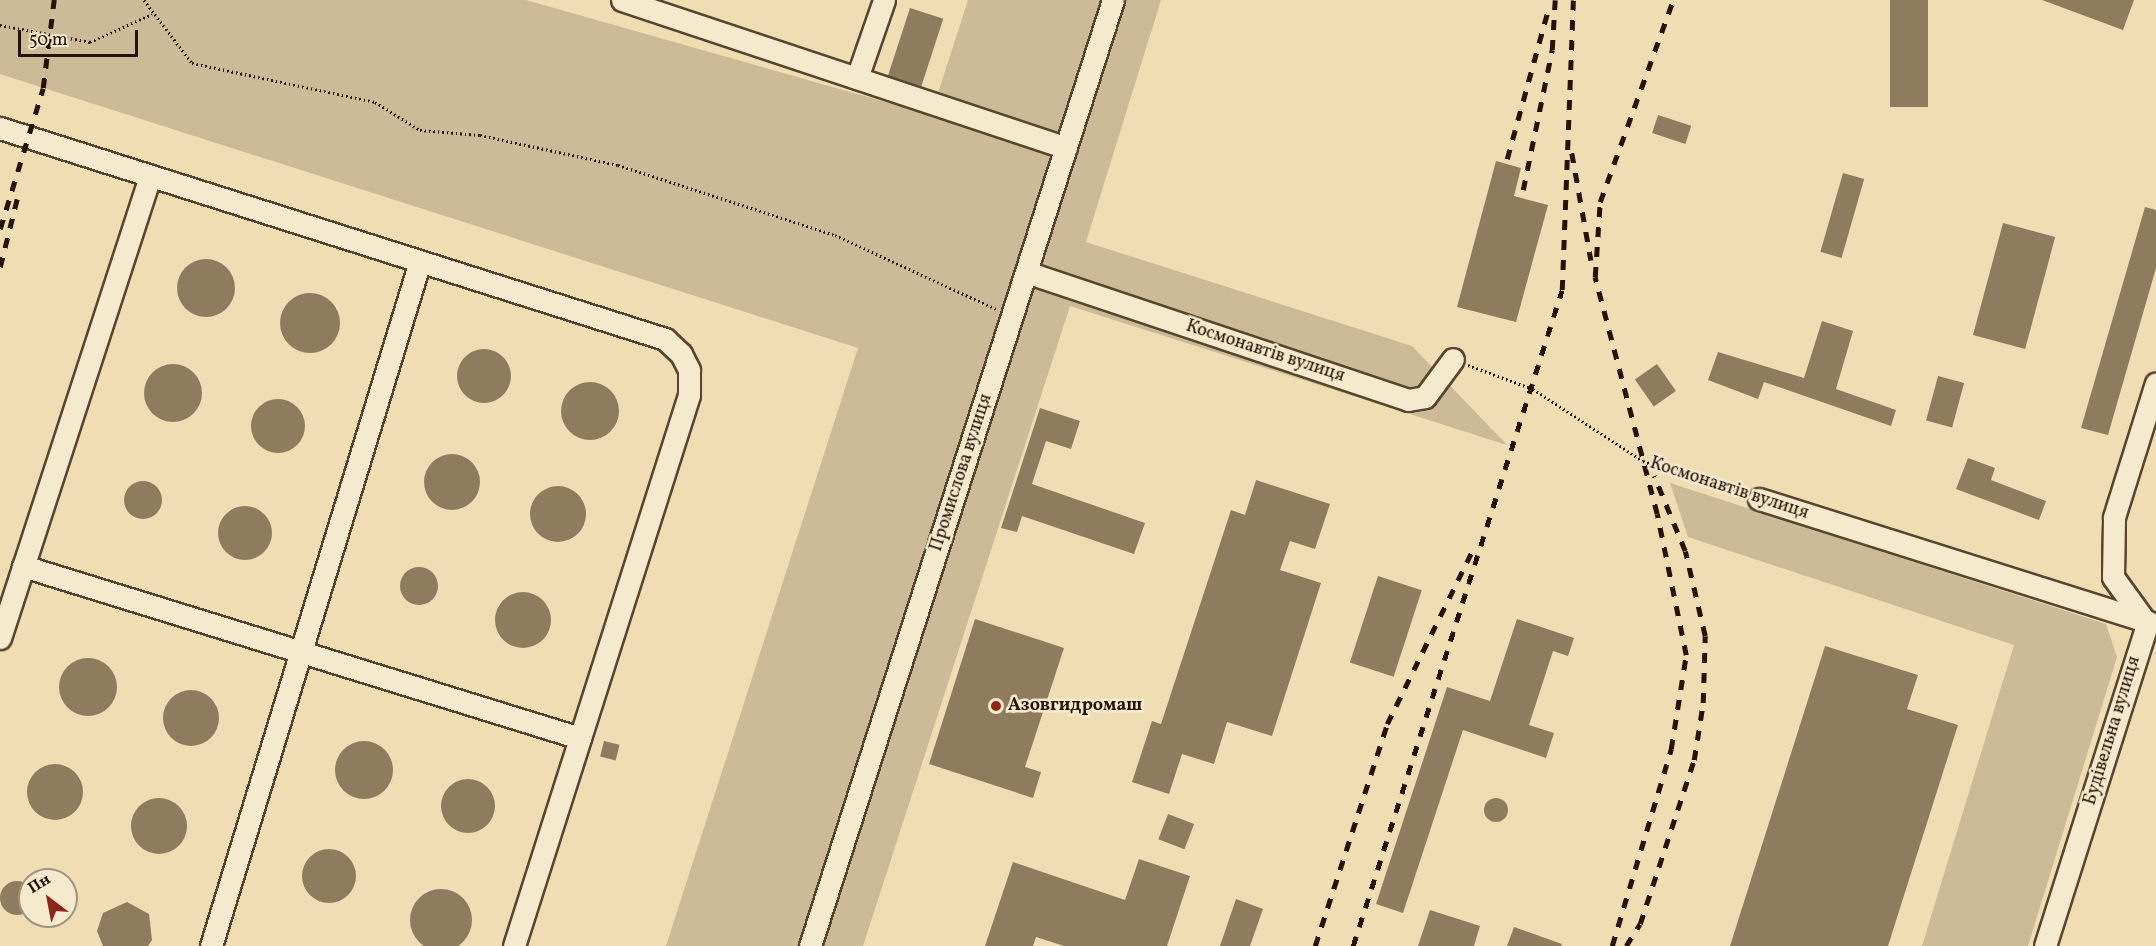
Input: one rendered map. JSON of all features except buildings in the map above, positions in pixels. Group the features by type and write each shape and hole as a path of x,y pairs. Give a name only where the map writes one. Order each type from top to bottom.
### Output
{"street":[{"path":"622,0 1066,148"},
{"path":"857,78 884,0"},
{"name":"Промислова вулиця","path":"810,946 1113,0"},
{"path":"0,128 665,339 689,370 689,395 514,946"},
{"path":"0,638 150,176"},
{"path":"211,946 420,261"},
{"name":"Космонавтів вулиця","path":"1026,272 1408,400 1425,397 1453,359"},
{"path":"2151,621 2113,577 2114,518 2156,383"},
{"name":"Космонавтів вулиця","path":"1759,499 2151,621"},
{"path":"23,566 580,738"},
{"name":"Будівельна вулиця","path":"2045,946 2151,621"}],"path":[{"path":"144,0 152,14 192,63 375,102 420,130 480,135 618,165 835,235 1012,317"},
{"path":"0,25 90,42 152,14"},
{"name":"Космонавтів вулиця","path":"1453,359 1533,389 1643,461 1759,499"}],"shaded area":[{"path":"0,0 526,0 931,115 968,0 1161,0 1086,242 1412,346 1507,445 1070,306 863,946 666,946 858,348 0,74"},
{"path":"1670,483 2106,624 2117,657 2028,946 1922,946 2014,645 1688,537"}],"railway":[{"path":"0,229 43,88 54,0"},
{"path":"1523,190 1552,50 1555,0"},
{"path":"1353,946 1562,290 1573,0"},
{"path":"1612,946 1671,749 1686,655 1657,514 1595,277 1600,202 1673,0"},
{"path":"1507,159 1549,6"},
{"path":"1572,153 1591,260"},
{"path":"0,267 17,199"},
{"path":"1626,946 1640,924 1694,760 1703,703 1705,636 1685,551 1654,476"},
{"path":"1315,946 1387,724 1471,553"}],"place":[{"name":"Азовгидромаш","path":"996,706"}]}
